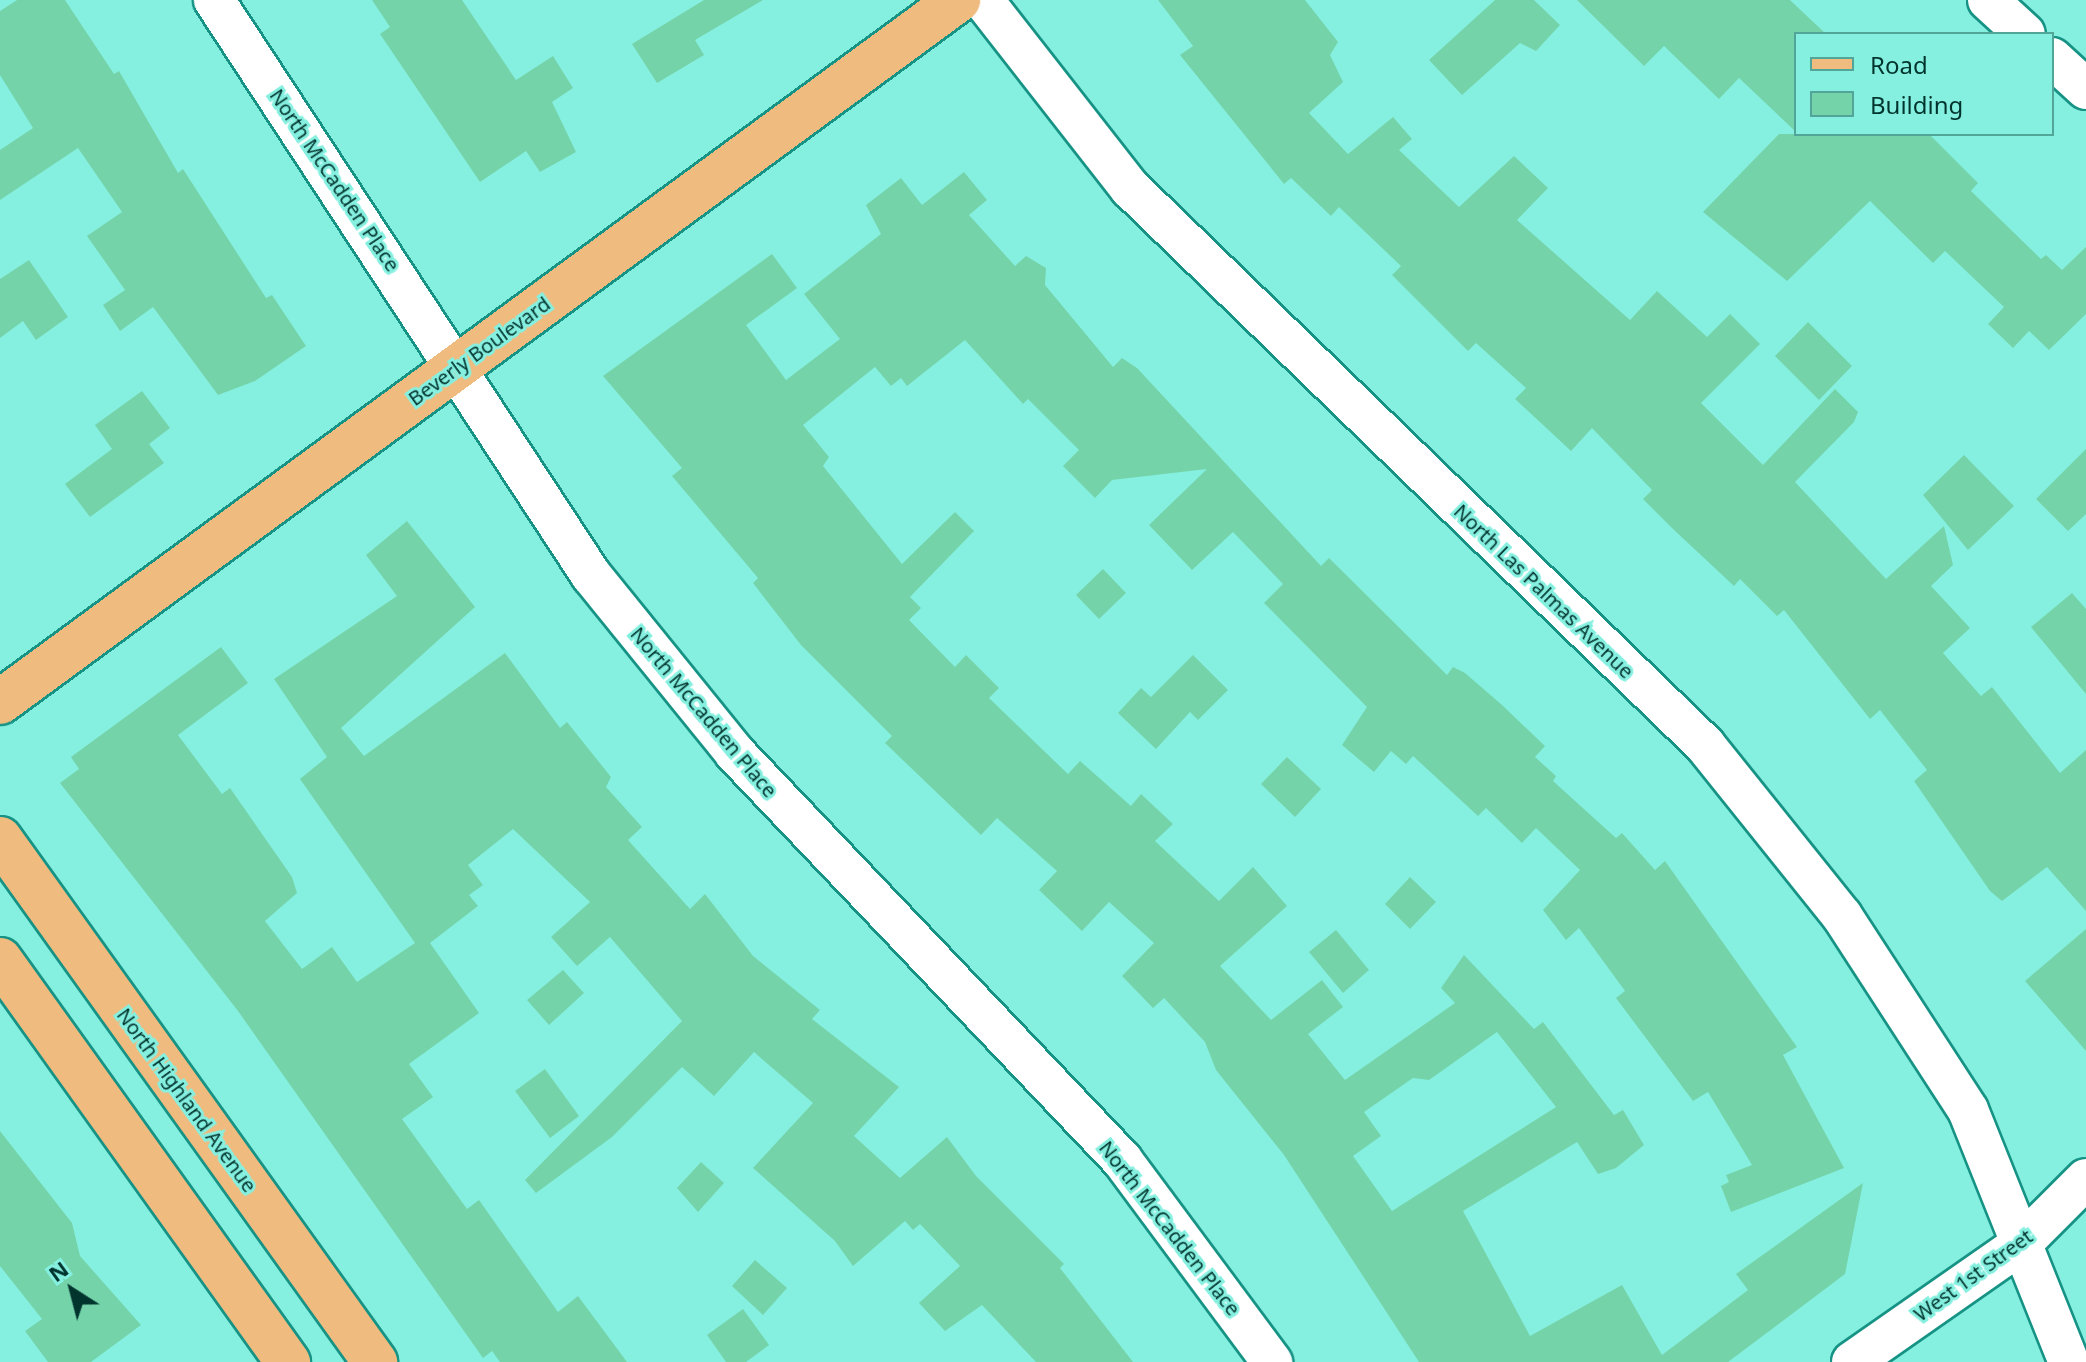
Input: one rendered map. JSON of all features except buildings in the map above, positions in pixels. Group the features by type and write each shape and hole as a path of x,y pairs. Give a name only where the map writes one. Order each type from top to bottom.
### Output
{"main road":[{"name":"Beverly Boulevard","path":"0,702 958,0"},
{"name":"North Highland Avenue","path":"0,839 375,1362"},
{"path":"0,960 288,1362"}],"street":[{"name":"North McCadden Place","path":"214,0 459,366 591,575 735,753 1122,1160 1272,1362"},
{"name":"North Las Palmas Avenue","path":"983,0 1130,188 1705,745 1842,916 1968,1110 2069,1362"},
{"path":"1988,0 2023,32"},
{"path":"2054,60 2086,89"},
{"name":"West 1st Street","path":"1852,1362 2021,1244 2086,1179"}]}
